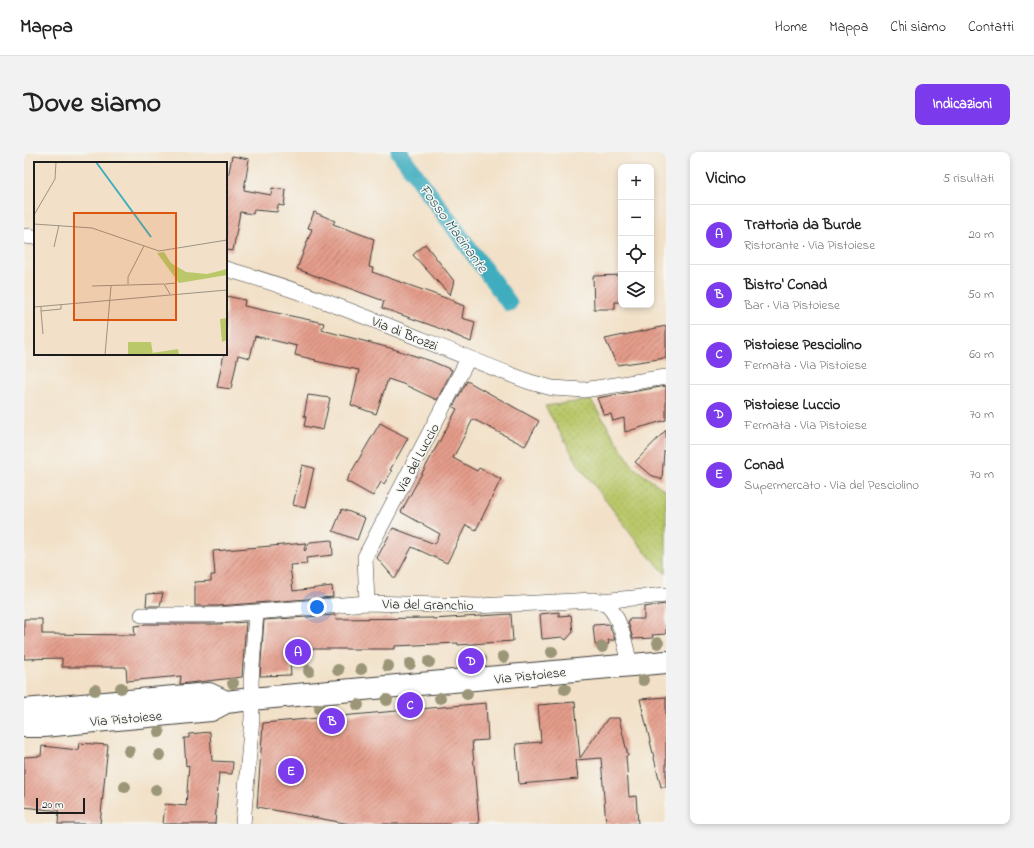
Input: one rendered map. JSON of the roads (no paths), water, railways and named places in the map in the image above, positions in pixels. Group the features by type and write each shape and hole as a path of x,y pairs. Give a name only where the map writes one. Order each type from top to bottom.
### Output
{"main road":[{"name":"Via Pistoiese","path":"24,726 43,726 211,710 226,702 251,699 666,662"},
{"name":"Via Pistoiese","path":"24,710 209,694 226,702"}],"street":[{"path":"24,236 34,237"},
{"name":"Via di Brozzi","path":"227,269 289,288 353,312 468,359 541,386 560,389 584,390 666,377"},
{"name":"Via del Luccio","path":"367,603 365,557 468,359"},
{"name":"Via del Granchio","path":"142,614 218,615 367,603 479,606 521,605 578,600 600,601 666,595"},
{"path":"600,601 607,606 615,616 622,634 630,665"},
{"path":"243,824 252,718 251,682 256,612"}],"waterway":[{"name":"Fosso Macinante","path":"399,152 509,303"}],"place":[{"name":"Trattoria da Burde","path":"298,652"},
{"name":"Pistoiese Luccio","path":"471,661"},
{"name":"Pistoiese Pesciolino","path":"410,705"},
{"name":"Bistro' Conad","path":"332,721"},
{"name":"Conad","path":"291,771"}]}
